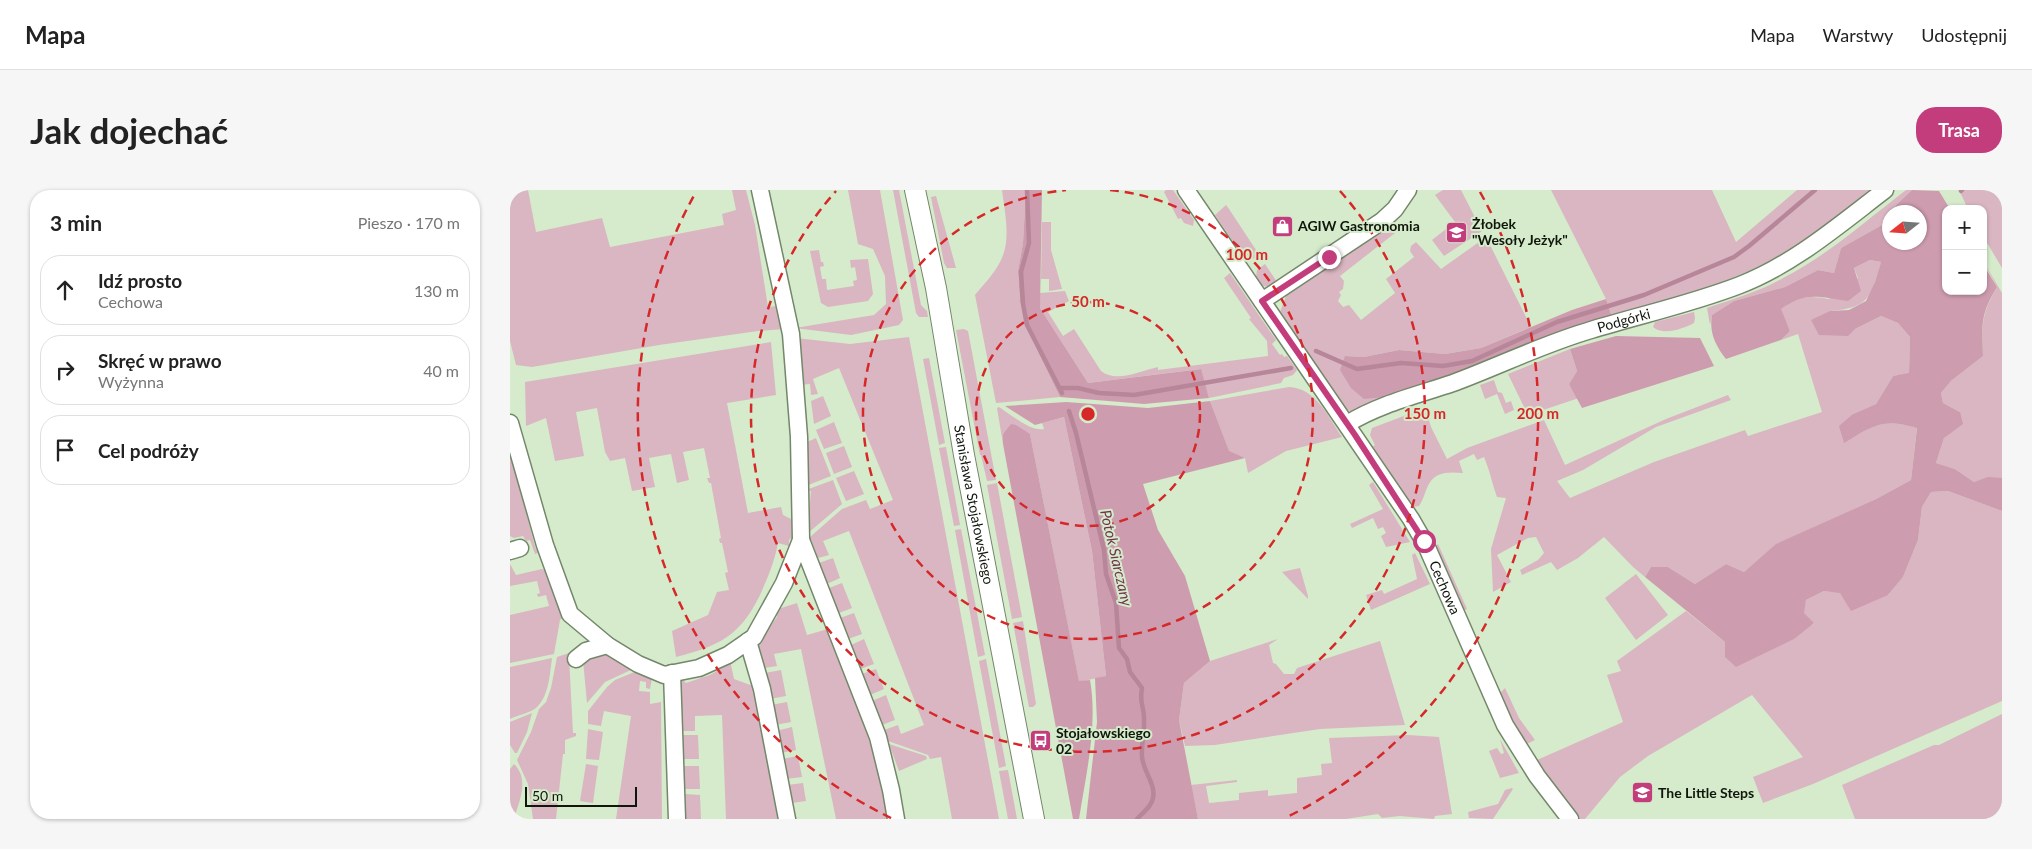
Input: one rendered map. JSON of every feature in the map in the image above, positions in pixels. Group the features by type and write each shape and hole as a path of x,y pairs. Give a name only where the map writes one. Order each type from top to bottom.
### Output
{"street":[{"path":"760,190 791,334 799,437 801,540 878,737 896,819"},
{"name":"Stanisława Stojałowskiego","path":"915,190 937,297 964,455 1034,819"},
{"name":"Cechowa","path":"1186,190 1347,424 1424,541 1504,725 1537,776 1570,819"},
{"path":"1262,301 1382,221 1395,210 1408,190"},
{"name":"Podgórki","path":"1347,424 1392,403 1472,376 1548,344 1740,285 1767,273 1806,249 1885,190"},
{"path":"510,423 545,545 570,614 607,646 638,664 664,675 699,668 728,655 754,637 784,583 801,540"},
{"path":"748,641 762,690 787,819"},
{"path":"576,659 586,650 607,646"},
{"path":"672,674 677,819"}],"shaded area":[{"path":"510,190 528,190 536,232 602,218 610,247 724,225 722,214 736,210 732,190 746,190 755,225 768,307 778,306 784,329 659,345 532,367 516,365 510,341"},
{"path":"848,190 880,190 903,320 899,325 851,335 795,328 874,315 886,304 885,276 873,249 858,244"},
{"path":"893,190 899,190 921,305 927,311 928,317 919,317 916,313"},
{"path":"1002,190 1026,190 1023,243 1018,271 1020,302 1038,352 1060,397 996,403 975,295 997,268 1003,255 1006,237 1006,218"},
{"path":"1026,190 1042,190 1040,308 1088,383 1201,369 1209,398 1144,404 1060,397 1038,352 1020,302 1018,271 1023,243"},
{"path":"1166,190 1173,190 1194,220 1193,226 1184,223 1181,218 1178,219 1164,192"},
{"path":"1443,190 1461,190 1482,231 1444,256 1432,240 1455,222 1435,195"},
{"path":"1551,190 1712,190 1736,242 1797,190 1870,190 1808,237 1749,271 1671,300 1612,317 1606,299"},
{"path":"1906,190 1912,190 1896,205 1887,205"},
{"path":"1912,190 1939,191 1948,205 1942,205 1942,295 1987,295 1987,271 1997,287 1987,305 1983,320 1983,356 1951,381 1941,393 1943,403 1960,412 1963,424 1944,438 1936,463 1955,469 1974,482 1988,477 2002,478 2002,511 1948,491 1931,492 1922,507 1918,540 1903,577 1888,595 1851,611 1840,593 1824,591 1806,600 1804,613 1814,623 1794,639 1736,667 1725,657 1725,642 1645,577 1651,567 1668,567 1695,584 1726,564 1744,572 1776,544 1876,499 1911,480 1917,428 1895,424 1878,425 1844,443 1839,426 1853,414 1876,404 1893,376 1909,373 1910,337 1898,323 1881,316 1855,329 1848,336 1819,335 1811,320 1830,311 1849,310 1866,301 1875,282 1881,262 1870,260 1854,268 1861,291 1848,301 1813,297 1790,303 1781,309 1790,331 1781,340 1726,359 1714,338 1711,327 1712,315 1734,301 1785,287 1818,270 1834,273 1841,248 1882,225 1882,250 1927,250 1927,205 1896,205"},
{"path":"1959,190 2002,190 2002,268 1987,243 1987,205 1966,205"},
{"path":"936,196 956,268 947,268 944,263 931,197"},
{"path":"1226,205 1260,256 1246,261 1215,215"},
{"path":"1882,209 1882,225 1841,248 1834,273 1818,270 1785,287 1734,301 1712,315 1710,325 1707,308 1757,291 1776,282 1817,258"},
{"path":"1042,222 1051,222 1051,250 1062,289 1049,291 1049,279 1041,279"},
{"path":"1389,226 1395,233 1340,276 1344,281 1343,289 1339,292 1341,295 1338,301 1343,307 1349,305 1361,320 1395,293 1386,279 1414,257 1410,251 1411,246 1416,242 1441,269 1486,237 1531,327 1481,348 1445,354 1399,350 1364,357 1345,356 1395,396 1352,412 1346,409 1280,312 1286,296"},
{"path":"819,250 821,262 823,262 824,266 820,267 822,279 826,279 827,290 854,286 853,281 857,280 855,267 851,268 850,260 868,259 873,294 868,301 828,307 821,303 810,251"},
{"path":"1321,252 1320,258 1272,287 1263,286 1256,277 1257,270 1265,264 1277,282"},
{"path":"1870,260 1881,262 1871,292 1861,303 1853,307 1830,311 1855,329 1881,316 1898,323 1910,337 1909,374 1893,376 1876,404 1853,414 1844,442 1878,425 1894,424 1917,427 1911,480 1876,499 1777,544 1744,572 1726,564 1695,584 1668,567 1651,567 1645,577 1604,537 1578,558 1557,570 1551,562 1522,575 1520,570 1538,560 1544,553 1536,537 1528,538 1497,555 1511,582 1493,592 1491,549 1506,498 1497,497 1484,457 1477,460 1474,454 1459,461 1463,473 1447,473 1433,478 1419,506 1413,507 1372,447 1375,445 1370,435 1372,428 1425,408 1431,427 1447,459 1467,448 1544,420 1565,465 1666,419 1728,395 1731,400 1656,427 1583,470 1557,481 1570,498 1654,462 1745,430 1748,436 1822,412 1798,334 1781,340 1790,331 1780,309 1798,299 1815,297 1829,299 1858,278 1854,268"},
{"path":"1987,268 2002,293 2002,478 1988,478 1974,482 1955,469 1936,463 1944,438 1960,412 1943,403 1941,393 1951,381 1983,356 1985,313 1997,287"},
{"path":"1230,273 1276,340 1272,344 1280,355 1287,356 1297,370 1293,375 1284,378 1281,383 1209,398 1200,369 1088,383 1040,308 1040,293 1065,291 1069,301 1048,312 1063,336 1074,329 1101,371 1114,376 1129,375 1158,367 1158,370 1268,356 1267,341 1249,319 1251,318 1224,278"},
{"path":"1606,299 1612,317 1532,343 1395,396 1364,399 1351,388 1340,370 1345,356 1364,357 1399,350 1445,354 1481,348 1572,310"},
{"path":"1694,312 1694,323 1684,327 1673,331 1662,331 1653,327 1655,322"},
{"path":"964,329 968,331 996,480 987,481 980,455 956,330"},
{"path":"1616,336 1700,338 1714,366 1582,408 1569,384 1577,371 1570,349"},
{"path":"909,337 999,819 952,819 941,757 930,759 928,755 888,741 884,730 898,725 901,734 924,725 849,531 823,541 829,555 818,558 810,537 842,509 866,500 870,509 893,500 839,368 813,379 818,394 811,395 810,384 800,385 796,338 850,344"},
{"path":"771,342 776,395 727,403 748,513 781,507 783,515 791,519 795,534 789,540 789,546 778,543 775,557 760,595 736,630 716,643 676,657 672,631 708,615 717,592 729,590 725,573 728,572 722,543 720,543 719,539 721,538 711,483 709,483 707,478 710,478 704,448 683,452 689,480 677,483 671,454 649,458 655,487 632,491 625,458 610,461 605,452 597,408 576,412 584,456 555,461 546,418 526,426 525,382"},
{"path":"1570,349 1577,371 1569,384 1579,398 1528,415 1508,374"},
{"path":"929,358 945,443 939,445 923,359"},
{"path":"1494,380 1498,392 1502,393 1506,403 1511,401 1514,410 1505,414 1497,394 1485,399 1480,385"},
{"path":"1289,387 1298,389 1314,398 1327,413 1342,437 1286,451 1248,473 1245,458 1229,452 1210,401"},
{"path":"823,396 831,416 814,424 811,401"},
{"path":"1210,401 1229,451 1245,458 1143,484 1158,530 1185,576 1210,661 1184,683 1179,720 1198,819 1086,819 1097,722 1095,678 1106,676 1092,551 1064,417 1035,425 1005,406 1066,402 1148,408"},
{"path":"999,407 1021,422 1039,429 1044,429 1042,423 1064,417 1092,551 1106,676 1079,682 1030,434 1003,433 1003,444 997,408"},
{"path":"834,422 842,443 824,449 816,430"},
{"path":"1011,424 1030,434 1079,681 1090,680 1093,714 1092,732 1079,819 1073,819 1003,444 1003,434"},
{"path":"816,438 831,476 806,486 805,443"},
{"path":"844,446 852,467 834,474 826,453"},
{"path":"946,447 960,525 954,526 939,448"},
{"path":"510,452 536,550 541,549 541,552 535,554 530,540 526,541 523,536 514,538 510,536"},
{"path":"854,471 864,494 846,501 836,478"},
{"path":"833,480 842,504 807,534 811,491 806,490"},
{"path":"1373,482 1410,542 1386,547 1381,536 1386,533 1383,527 1378,529 1373,518 1352,528 1350,524 1383,509 1369,485"},
{"path":"997,483 1022,617 1012,619 987,485"},
{"path":"1948,491 2002,511 2002,701 1813,784 1763,803 1753,777 1803,757 1752,695 1648,756 1620,777 1585,819 1577,819 1537,760 1623,722 1607,675 1621,671 1617,661 1686,611 1725,642 1814,624 1803,613 1806,600 1824,591 1888,595 1903,577 1918,540 1922,507 1931,492"},
{"path":"961,529 985,655 978,657 955,530"},
{"path":"1438,544 1467,609 1463,611 1435,547"},
{"path":"1415,553 1430,584 1371,610 1366,595 1382,590 1384,594 1417,579 1412,555"},
{"path":"833,558 840,578 827,583 819,563"},
{"path":"510,564 516,575 542,569 553,573 565,615 560,620 554,654 510,663 510,615 549,606 546,595 538,597 537,594 540,593 537,581 510,586"},
{"path":"1300,568 1308,596 1308,599 1282,572"},
{"path":"1636,574 1668,615 1636,640 1605,598"},
{"path":"842,583 852,608 839,613 829,588"},
{"path":"797,603 807,635 828,629 871,746 889,819 836,819 801,649 774,654 777,666 764,668 756,637 762,638 777,617 775,610"},
{"path":"854,613 862,634 848,639 840,618"},
{"path":"1023,621 1036,704 1033,707 1029,707 1013,623"},
{"path":"864,639 874,664 860,669 851,645"},
{"path":"1278,639 1269,645 1273,663 1284,674 1294,674 1297,668 1380,641 1405,725 1320,729 1215,745 1185,746 1179,720 1184,683 1210,661"},
{"path":"605,651 633,669 605,682 587,703 583,660"},
{"path":"572,652 569,657 573,733 576,733 576,736 565,740 565,754 563,754 556,819 533,819 528,784 517,760 531,732 539,709 546,702 551,688 557,657"},
{"path":"552,658 544,698 533,710 510,719 510,667"},
{"path":"986,659 1006,766 999,768 979,661"},
{"path":"730,660 734,679 753,686 779,819 726,819 722,715 695,716 695,731 682,731 681,678 686,683 710,675 717,671 719,664"},
{"path":"876,669 884,689 870,695 862,674"},
{"path":"781,670 786,696 770,699 765,673"},
{"path":"637,671 652,678 650,689 646,688 646,682 640,681 639,691 650,692 650,704 661,702 662,819 616,819 631,716 604,711 601,726 588,724 588,711 607,687 615,680"},
{"path":"1505,688 1519,718 1535,740 1527,744 1512,722 1499,694"},
{"path":"886,695 895,720 882,725 872,701"},
{"path":"787,702 791,722 775,725 771,705"},
{"path":"532,713 527,732 517,753 515,753 510,745 510,722"},
{"path":"2002,714 2002,819 1855,819 1842,785 1934,745 1939,745"},
{"path":"792,727 796,750 781,753 776,731"},
{"path":"588,729 603,732 599,760 586,759"},
{"path":"682,735 698,735 699,759 683,759"},
{"path":"1408,735 1439,737 1452,814 1435,816 1434,819 1400,816 1382,818 1378,814 1346,819 1198,819 1191,785 1237,780 1237,782 1206,786 1209,803 1239,800 1239,793 1268,790 1268,796 1297,793 1297,778 1322,775 1321,764 1332,763 1329,738"},
{"path":"1500,739 1519,773 1500,778 1489,751 1497,748 1501,754 1504,753"},
{"path":"889,744 926,756 927,759 899,771"},
{"path":"798,756 802,777 786,779 782,759"},
{"path":"514,764 519,770 522,791 514,819 510,819 510,769"},
{"path":"586,764 598,766 593,803 580,801"},
{"path":"683,766 699,766 700,789 684,789"},
{"path":"1008,770 1017,819 1008,819 999,771"},
{"path":"803,783 806,801 791,803 787,785"},
{"path":"1512,788 1493,819 1469,818 1468,812 1498,804 1505,790"},
{"path":"685,794 700,795 701,819 686,819"}],"waterway":[{"name":"Potok Siarczany","path":"1027,190 1029,243 1021,272 1023,304 1027,325 1062,393"},
{"path":"1316,351 1357,369 1401,363 1443,366 1472,361 1557,322 1644,295 1734,257 1815,190"},
{"path":"1060,388 1078,388 1099,393 1134,395 1291,368"},
{"name":"Potok Siarczany","path":"1069,411 1104,550 1106,574 1116,603 1119,648 1127,659 1130,672 1142,688 1141,698 1144,714 1142,757 1153,788 1153,798 1150,805 1137,819"}],"place":[{"name":"AGIW Gastronomia","path":"1282,226"},
{"name":"Żłobek \"Wesoły Jeżyk\"","path":"1456,232"},
{"name":"Stojałowskiego 02","path":"1040,741"},
{"name":"The Little Steps","path":"1642,793"}],"route":[{"path":"1329,257 1262,301 1355,435 1424,541"}]}
